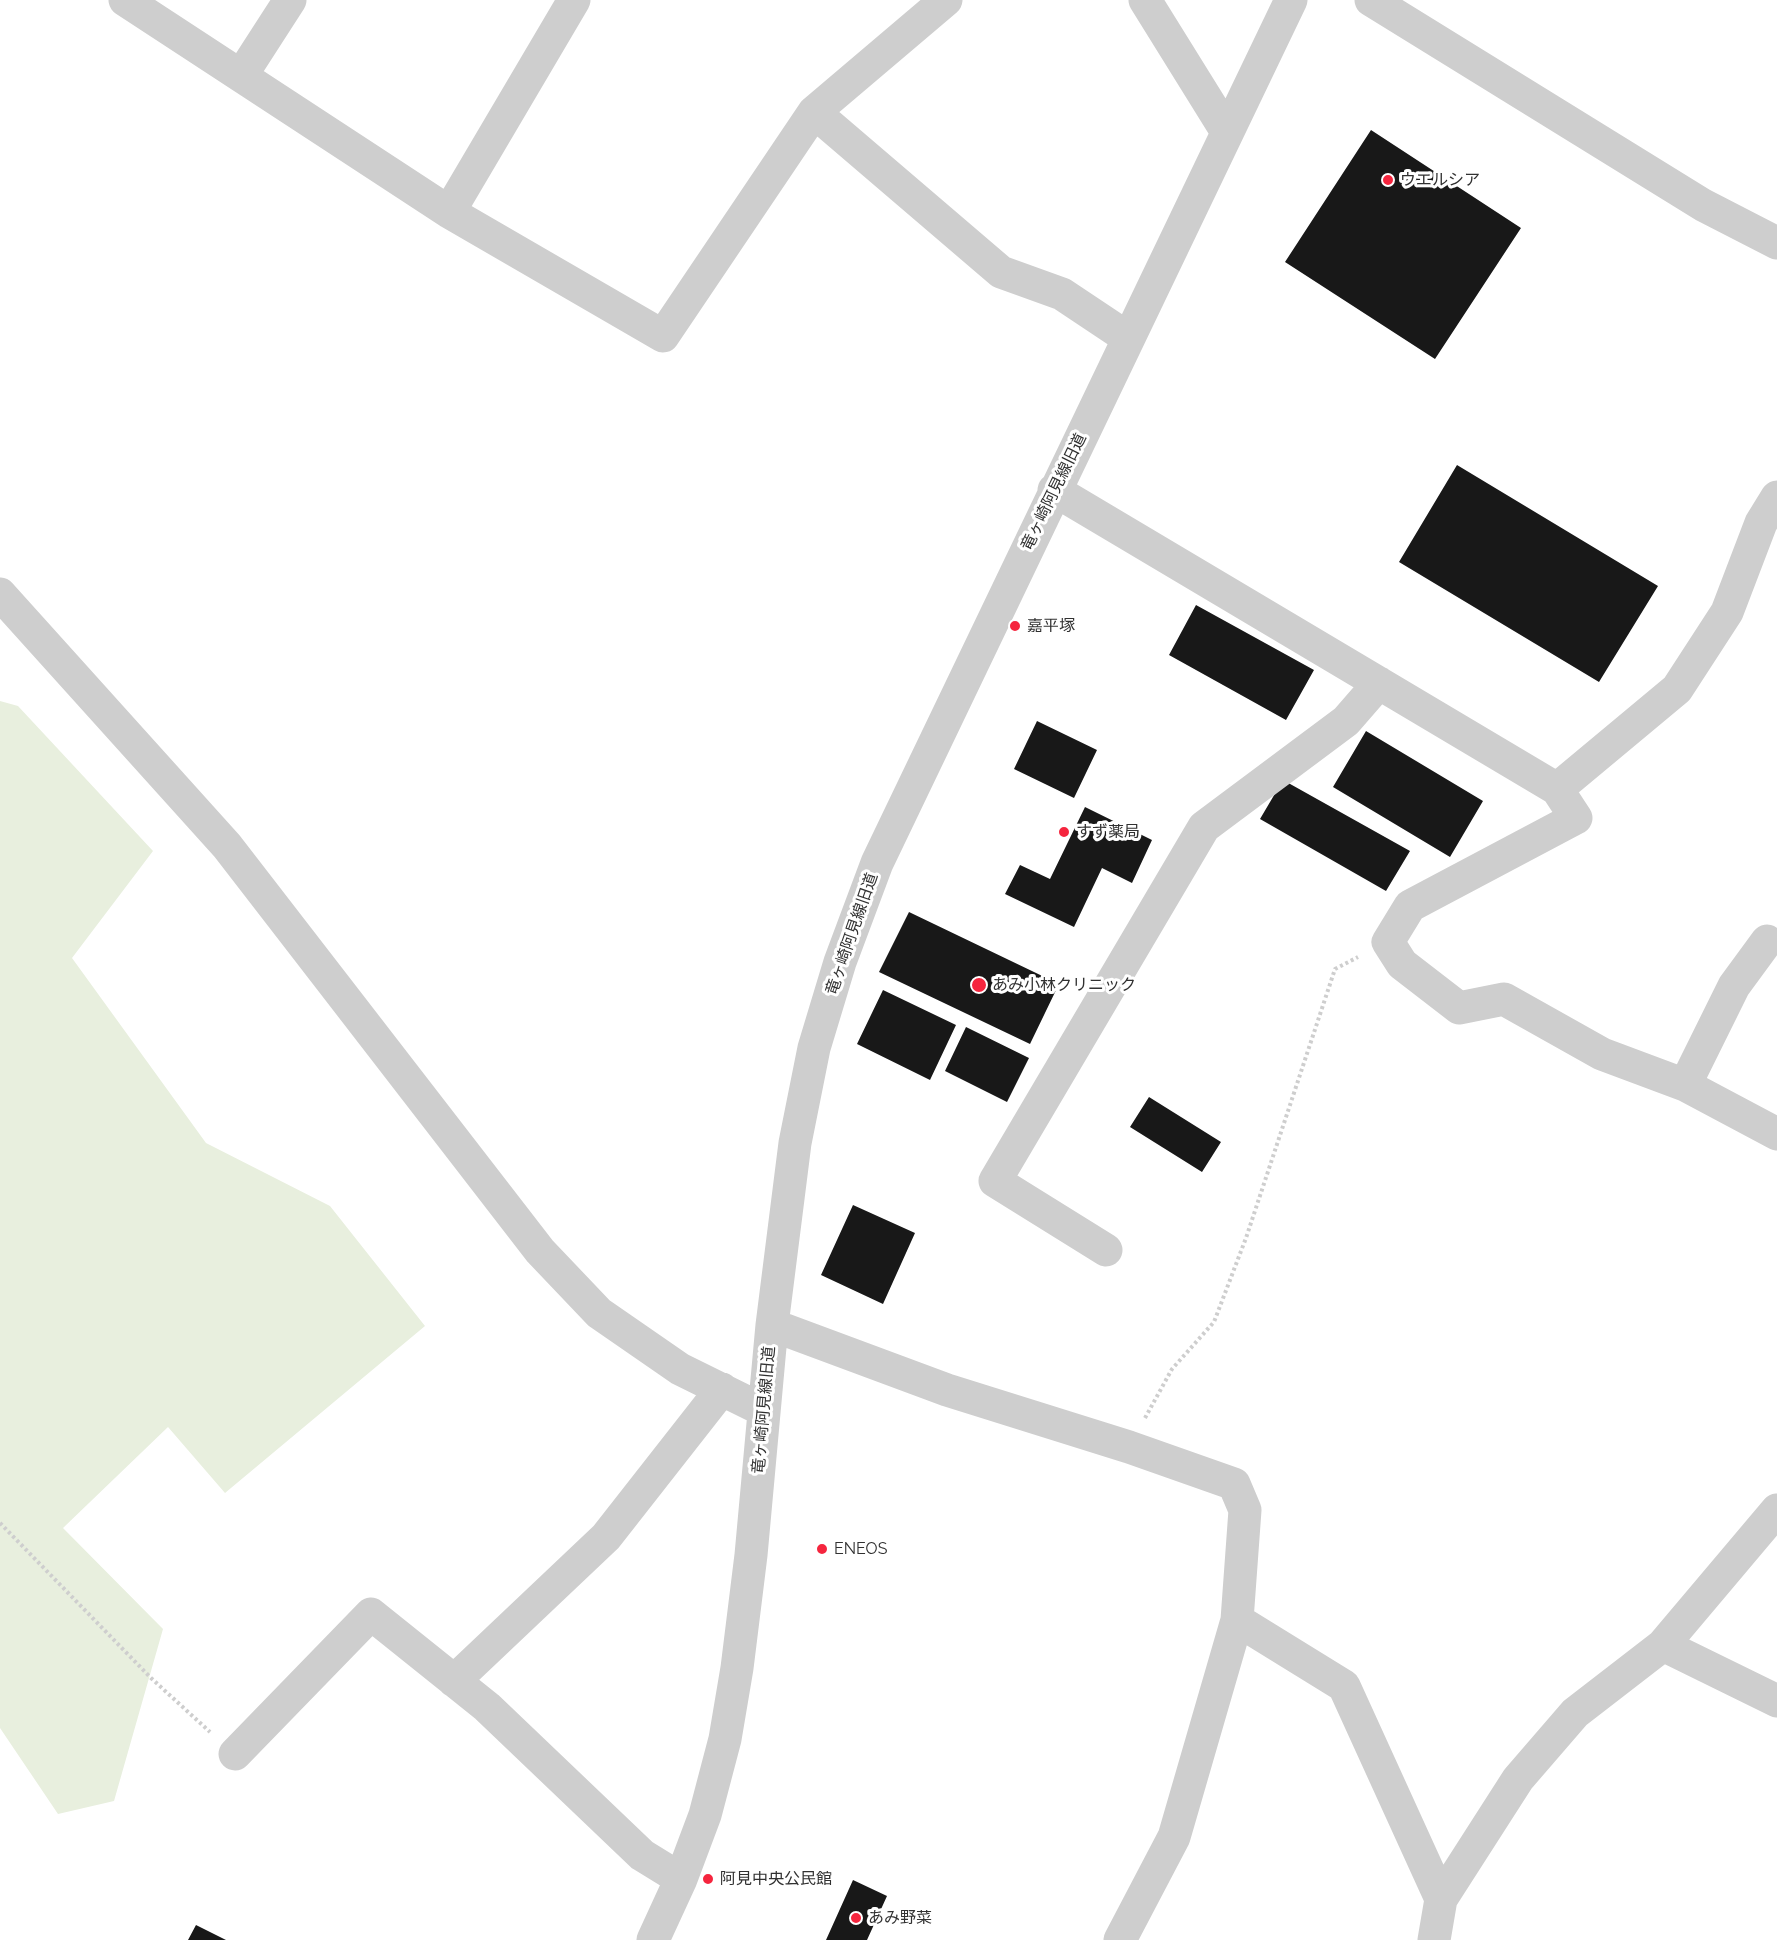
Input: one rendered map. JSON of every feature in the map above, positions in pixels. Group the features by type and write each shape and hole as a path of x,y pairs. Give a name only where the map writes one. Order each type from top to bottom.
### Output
{"street":[{"path":"125,0 449,212 663,336 814,112 946,0"},
{"path":"241,76 290,0"},
{"path":"449,212 574,0"},
{"path":"1145,0 1227,132"},
{"name":"竜ヶ崎阿見線旧道","path":"653,1940 681,1879 705,1815 725,1739 751,1555 772,1325 795,1143 814,1048 840,962 877,863 1291,0"},
{"path":"1371,0 1704,205 1777,243"},
{"path":"814,112 1001,272 1062,294 1128,338"},
{"path":"1054,490 1557,789 1576,818 1410,906 1388,942 1402,964 1459,1008 1504,999 1602,1054 1685,1085 1777,1134"},
{"path":"1557,789 1677,689 1727,612 1761,523 1777,497"},
{"path":"0,594 227,846 540,1251 599,1313 680,1369 763,1410"},
{"path":"1106,1250 994,1181 1204,827 1346,721 1379,683"},
{"path":"1685,1085 1734,986 1767,941"},
{"path":"772,1325 946,1390 1129,1447 1234,1484 1245,1510 1237,1620 1174,1837 1120,1940"},
{"path":"454,1681 606,1537 722,1389"},
{"path":"1434,1940 1441,1899 1518,1779 1575,1713 1662,1645 1777,1510"},
{"path":"235,1754 371,1614 487,1707 642,1855 681,1879"},
{"path":"1237,1620 1344,1686 1441,1899"},
{"path":"1662,1645 1777,1701"}],"path":[{"path":"1129,1447 1172,1369 1215,1322 1246,1238 1335,969 1388,942"},
{"path":"0,1523 151,1677 235,1754"}],"green space":[{"path":"0,701 18,706 153,851 72,958 206,1143 330,1206 425,1326 225,1493 168,1427 63,1528 163,1629 114,1801 58,1814 0,1728"}],"building":[{"path":"1371,130 1521,228 1435,359 1285,262"},
{"path":"1457,465 1658,586 1599,682 1399,562"},
{"path":"1196,605 1314,670 1286,720 1169,655"},
{"path":"1037,721 1097,750 1074,798 1014,769"},
{"path":"1366,731 1483,801 1450,857 1333,787"},
{"path":"1283,780 1410,851 1386,891 1260,819"},
{"path":"1085,807 1152,840 1132,883 1102,868 1074,927 1005,894 1020,865 1050,879"},
{"path":"909,912 1059,984 1030,1044 879,972"},
{"path":"883,990 956,1025 930,1080 857,1044"},
{"path":"966,1027 1029,1058 1007,1102 945,1071"},
{"path":"1149,1097 1221,1142 1202,1172 1130,1127"},
{"path":"853,1205 915,1233 883,1304 821,1275"},
{"name":"あみ野菜","path":"853,1880 887,1896 867,1940 826,1940"},
{"path":"196,1925 226,1940 188,1940"}],"place":[{"name":"ウエルシア","path":"1388,180"},
{"name":"嘉平塚","path":"1015,626"},
{"name":"すず薬局","path":"1064,832"},
{"name":"あみ小林クリニック","path":"979,985"},
{"name":"ENEOS","path":"822,1549"},
{"name":"阿見中央公民館","path":"708,1879"},
{"name":"あみ野菜","path":"856,1918"}]}
